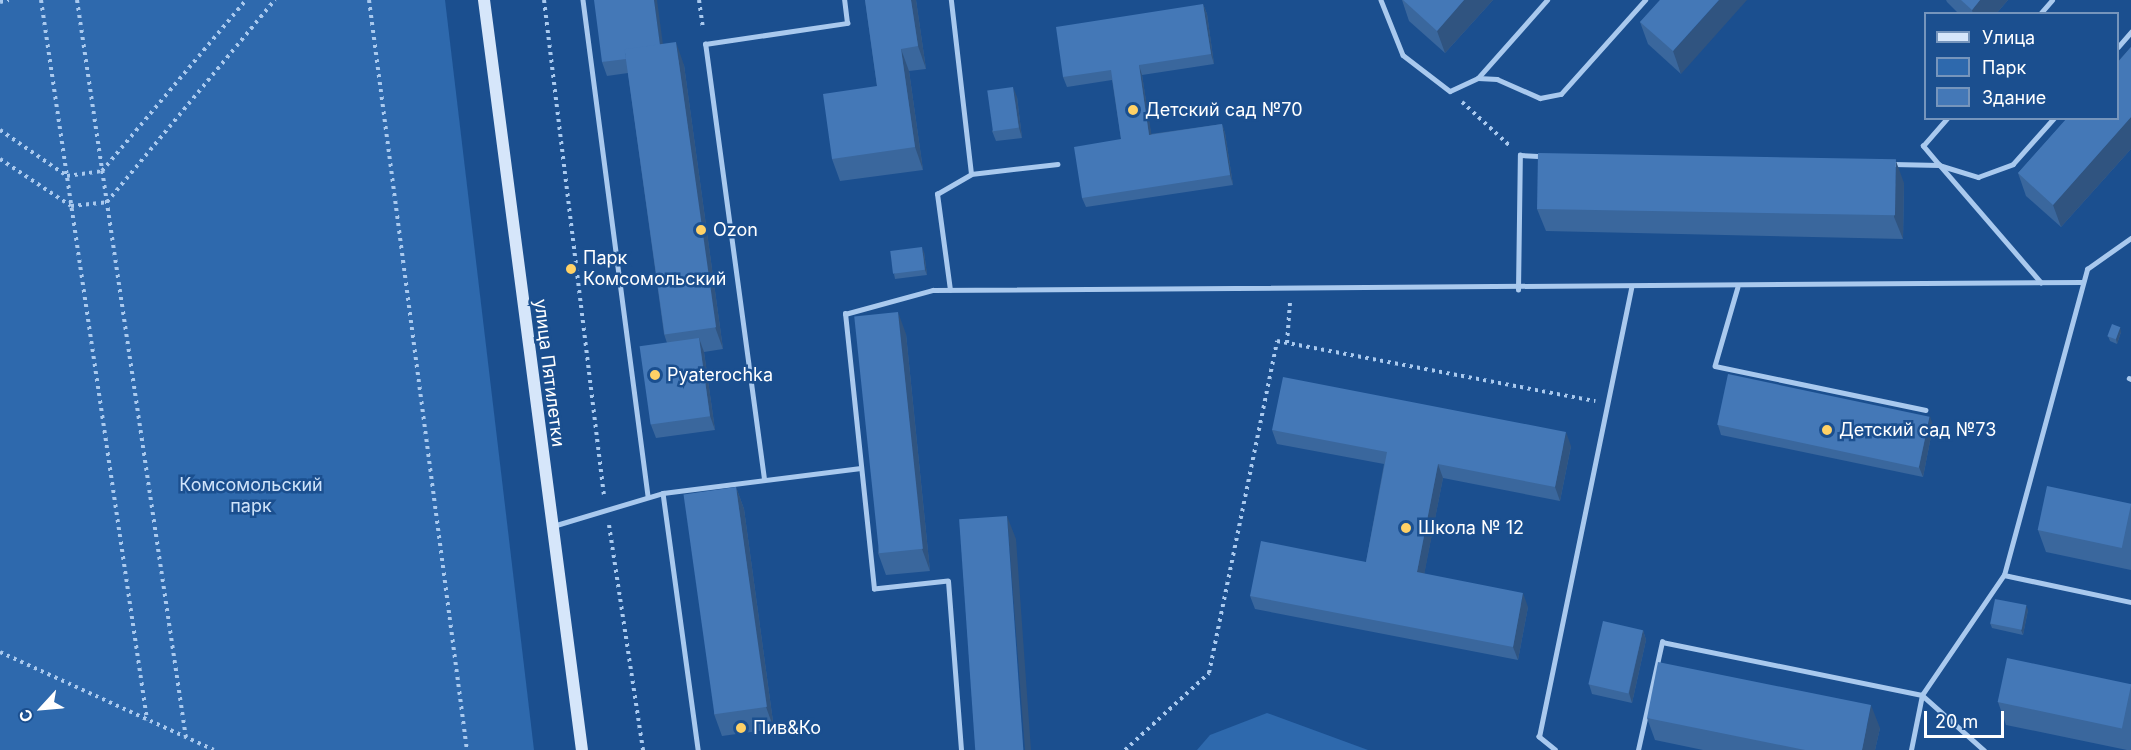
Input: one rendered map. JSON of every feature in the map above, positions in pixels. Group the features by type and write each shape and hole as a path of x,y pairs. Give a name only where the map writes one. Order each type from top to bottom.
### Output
{"main road":[{"name":"улица Пятилетки","path":"483,0 582,750"}],"lane":[{"path":"583,0 648,496"},
{"path":"764,479 705,44 847,22 844,0"},
{"path":"951,0 971,174"},
{"path":"1381,0 1403,55 1450,91 1478,78 1547,0"},
{"path":"1478,78 1497,79 1540,98 1561,94 1645,0"},
{"path":"2042,12 2052,0"},
{"path":"2119,46 2131,32"},
{"path":"1945,120 1923,146 2041,283"},
{"path":"1879,163 1939,165 1978,177 2013,164 2052,120"},
{"path":"1518,290 1520,155 1556,156"},
{"path":"950,291 937,194 971,174 1057,164"},
{"path":"1911,750 1923,695 2004,575 2087,269 2131,238"},
{"path":"961,750 948,581 874,589 845,314 950,291 1290,292 2083,282"},
{"path":"1738,287 1715,366 1925,410"},
{"path":"1555,750 1539,737 1631,288"},
{"path":"551,527 663,493 860,468"},
{"path":"663,493 698,750"},
{"path":"2004,575 2131,602"},
{"path":"1638,750 1662,642 1923,695 1984,750"}],"path":[{"path":"0,2 9,0"},
{"path":"41,0 147,720"},
{"path":"77,0 186,738"},
{"path":"0,130 67,176 102,171 246,0"},
{"path":"0,159 71,206 107,202 275,0"},
{"path":"369,0 467,750"},
{"path":"544,0 606,512 643,750"},
{"path":"699,0 705,44"},
{"path":"1450,91 1520,155"},
{"path":"1287,343 1290,292"},
{"path":"1125,750 1209,673 1277,341 1607,403"},
{"path":"0,652 214,750"}],"green space":[{"name":"Комсомольский парк","path":"0,0 445,0 534,750 0,750"},
{"path":"1267,713 1368,750 1197,750 1210,735"}],"building":[{"path":"594,0 654,0 660,45 625,50 626,59 602,62"},
{"path":"865,0 911,0 918,46 901,49 915,147 832,159 823,94 877,86"},
{"path":"1403,0 1464,0 1437,31"},
{"path":"1660,0 1719,0 1673,51 1640,22"},
{"path":"1961,0 1980,0 1972,10"},
{"name":"Детский сад №70","path":"1203,4 1211,54 1139,65 1149,135 1222,124 1230,175 1082,198 1074,147 1121,139 1111,70 1063,77 1056,27"},
{"path":"676,42 716,327 665,334 625,49"},
{"path":"2131,47 2131,117 2053,205 2018,173 2065,120 2119,120 2119,61"},
{"path":"1013,87 1019,128 993,131 987,91"},
{"path":"1538,153 1896,159 1895,215 1537,209"},
{"path":"922,247 925,270 893,274 890,251"},
{"path":"898,312 923,549 879,553 854,317"},
{"path":"2112,324 2120,327 2116,339 2107,336"},
{"path":"699,338 710,416 651,425 640,346"},
{"name":"Детский сад №73","path":"1728,374 1929,417 1919,468 1717,425"},
{"name":"Школа № 12","path":"1283,377 1566,432 1555,487 1438,464 1417,572 1523,593 1513,647 1250,596 1261,541 1366,562 1387,452 1272,430"},
{"path":"2047,486 2131,504 2122,548 2038,530"},
{"path":"736,487 767,707 714,714 684,494"},
{"path":"1007,516 1023,750 975,750 959,519"},
{"path":"1995,599 2026,605 2022,630 1990,624"},
{"path":"1603,621 1643,630 1628,694 1588,684"},
{"path":"2007,658 2131,684 2122,728 1998,702"},
{"path":"1658,662 1871,705 1862,750 1805,750 1647,718"}],"place":[{"name":"Детский сад №70","path":"1133,110"},
{"name":"Ozon","path":"701,230"},
{"name":"Парк Комсомольский","path":"571,269"},
{"name":"Pyaterochka","path":"655,375"},
{"name":"Детский сад №73","path":"1827,430"},
{"name":"Школа № 12","path":"1406,528"},
{"name":"Пив&Ко","path":"741,728"}]}
